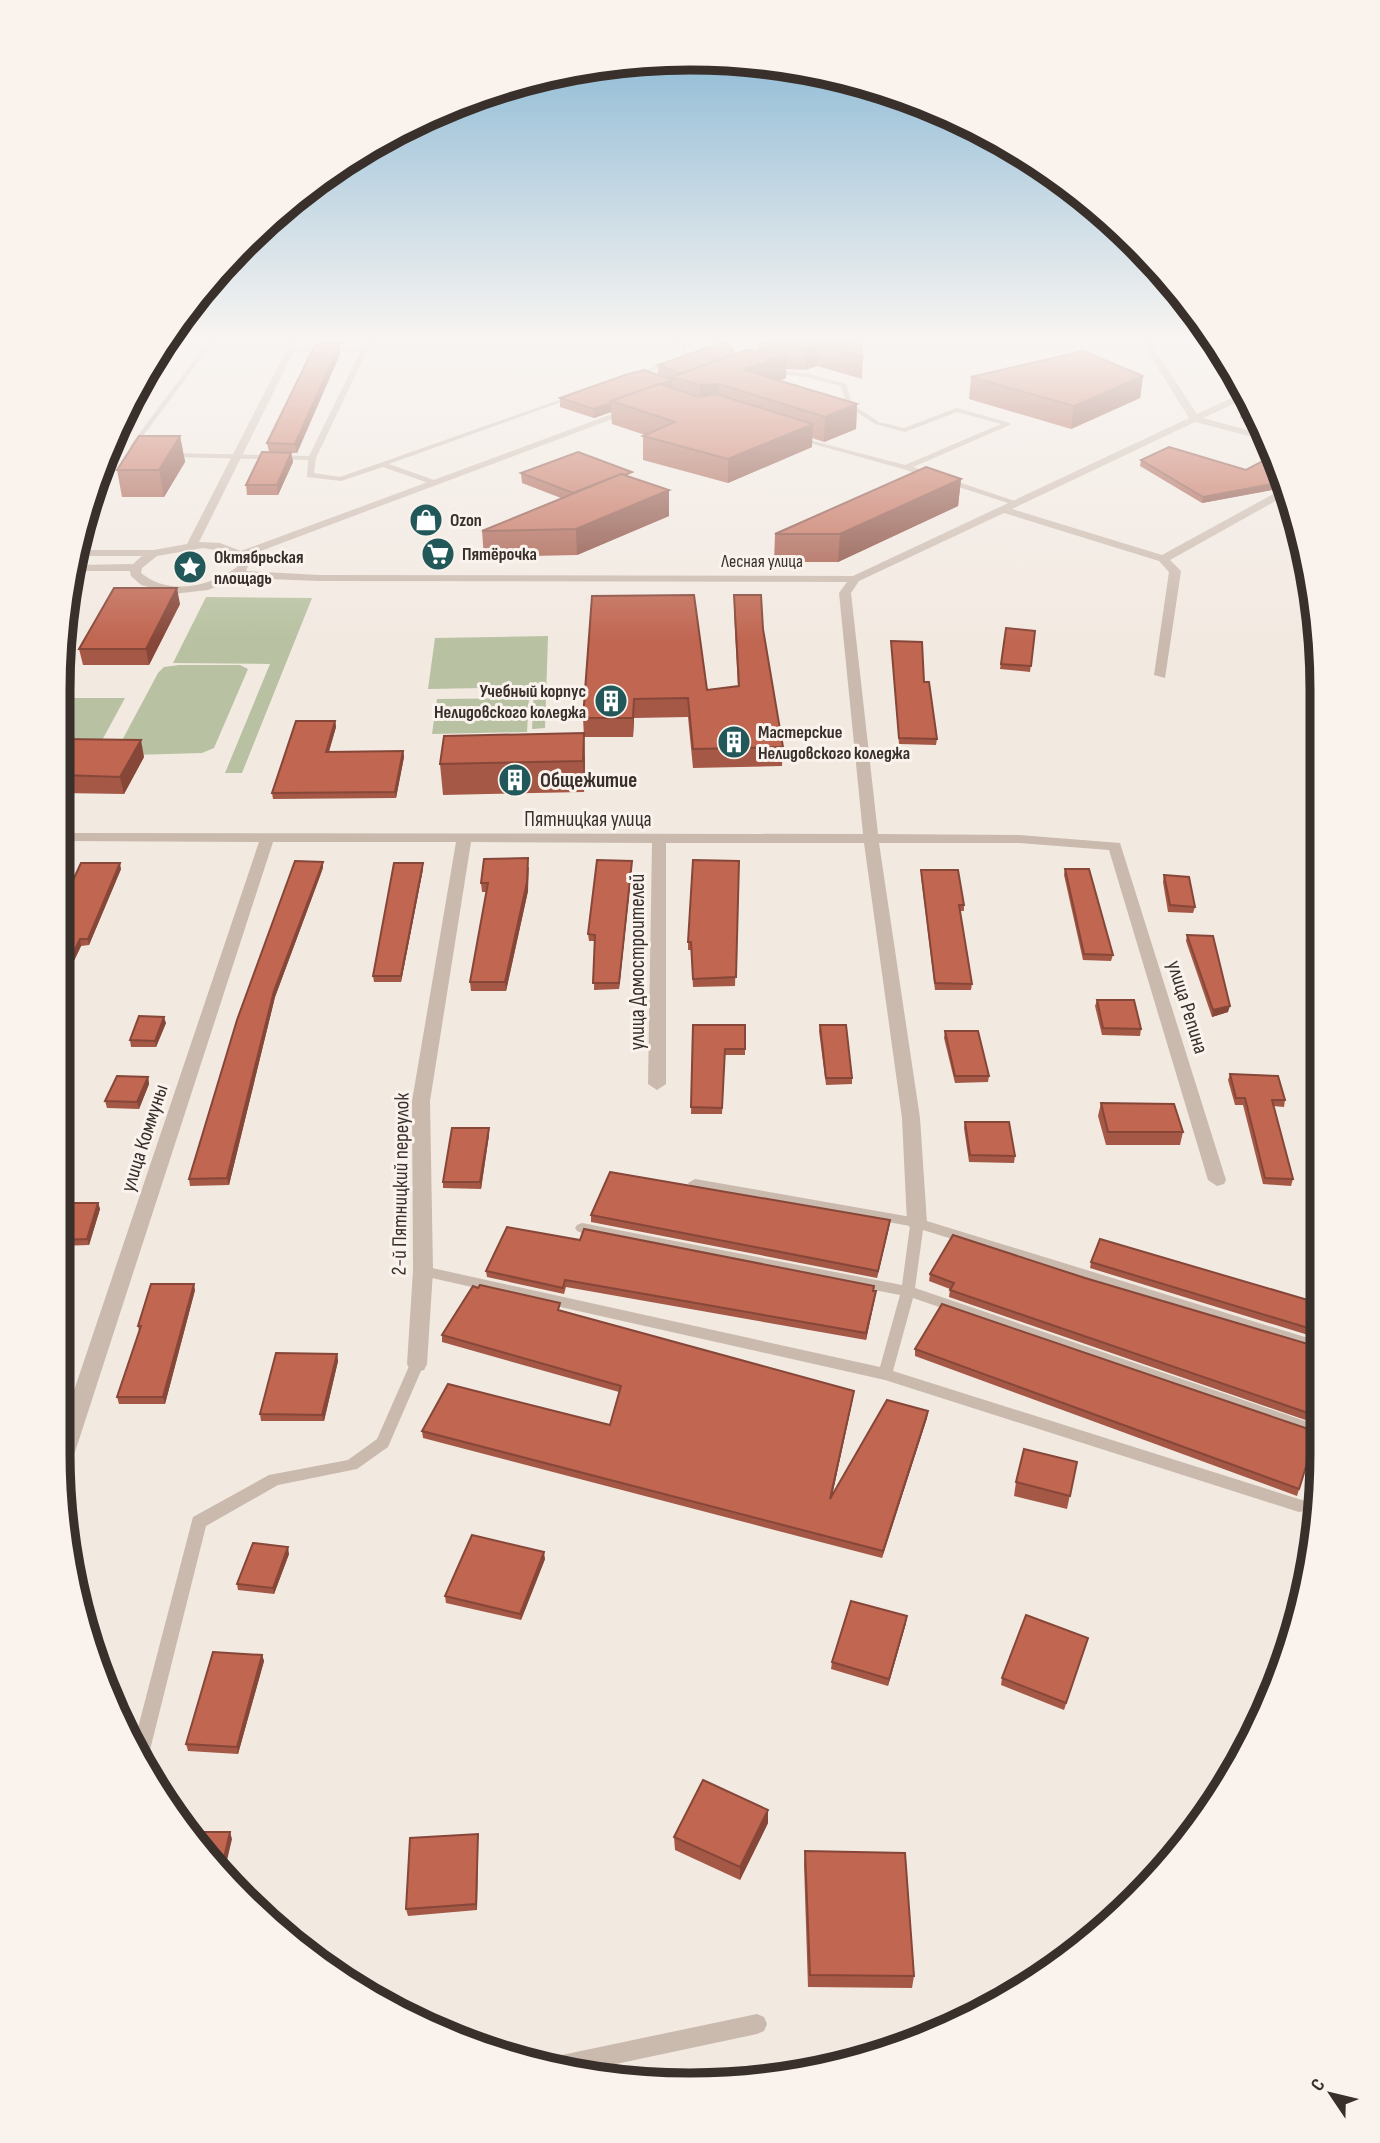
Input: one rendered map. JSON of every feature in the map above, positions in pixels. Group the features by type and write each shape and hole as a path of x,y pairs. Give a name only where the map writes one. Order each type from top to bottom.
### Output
{"street":[{"path":"192,545 247,441"},
{"path":"240,555 548,441"},
{"name":"Лесная улица","path":"236,574 320,578 855,579 1148,441"},
{"path":"1163,558 1278,495"},
{"path":"1004,510 1163,558 1175,571 1160,676"},
{"path":"86,553 154,554 192,545 219,546 240,555 244,561 236,574 204,587 167,589 140,581 135,574 136,567"},
{"path":"82,568 136,567 154,554"},
{"path":"855,579 845,593 872,841 911,1118 918,1223"},
{"name":"Пятницкая улица","path":"70,839 1019,839 1115,846"},
{"name":"улица Коммуны","path":"70,1434 267,839"},
{"name":"2-й Пятницкий переулок","path":"417,1364 423,1271 421,1101 464,840"},
{"name":"улица Домостроителей","path":"657,1084 659,840"},
{"name":"улица Репина","path":"1115,846 1217,1180"}],"lane":[{"path":"137,441 127,455 139,455"},
{"path":"320,441 312,458 310,475 341,479 448,441"},
{"path":"807,441 906,467 1017,503"},
{"path":"906,467 970,441"},
{"path":"164,455 312,458"},
{"path":"382,464 434,483"},
{"path":"695,1183 918,1223 1310,1345"},
{"path":"885,1374 908,1291 918,1223"},
{"path":"582,1228 908,1291 1310,1429"},
{"path":"423,1271 885,1374 1299,1506"},
{"path":"143,1743 199,1522 275,1479 352,1465 383,1443 417,1364"},
{"path":"575,2062 757,2024"}],"green space":[{"path":"206,597 312,598 242,773 225,773 270,664 173,663"},
{"path":"548,636 545,728 532,729 534,687 428,689 435,638"},
{"path":"240,665 248,669 214,748 202,753 133,755 118,748 158,673 164,667"},
{"path":"70,698 125,698 100,744 70,743"},
{"path":"529,698 527,732 432,734 437,699"}],"building":[{"path":"136,441 177,441 159,470 117,470"},
{"path":"268,441 296,441 295,444 267,443"},
{"path":"662,441 772,441 728,459"},
{"path":"1169,447 1246,470 1265,460 1274,484 1203,497 1141,460"},
{"path":"262,452 291,453 277,485 246,485"},
{"path":"578,452 632,472 573,493 521,473"},
{"path":"926,467 961,479 840,534 775,534"},
{"path":"621,474 669,490 576,529 482,531"},
{"path":"114,588 177,588 146,649 79,649"},
{"path":"694,595 707,690 739,686 734,595 761,595 763,629 783,747 693,749 688,698 634,699 633,718 583,718 592,596"},
{"path":"1006,628 1035,631 1031,666 1001,664"},
{"path":"891,641 922,642 924,682 929,682 937,739 899,738"},
{"path":"296,721 335,721 326,752 403,751 395,792 272,793"},
{"path":"584,733 583,761 440,764 444,736"},
{"path":"70,739 141,740 120,777 70,775"},
{"path":"528,858 527,882 505,982 470,982 488,883 481,883 484,859"},
{"path":"597,860 632,861 619,983 593,983 595,935 588,934"},
{"path":"693,860 739,861 736,977 693,979 691,942 688,942"},
{"path":"295,861 323,862 274,991 227,1178 189,1179 237,1020"},
{"path":"81,863 120,863 88,939 80,939 70,960 70,887"},
{"path":"394,863 423,863 401,976 373,976"},
{"path":"1065,869 1089,869 1113,955 1084,954"},
{"path":"921,870 958,870 964,905 959,905 972,984 935,983"},
{"path":"1164,875 1189,877 1195,907 1170,905"},
{"path":"1187,935 1213,936 1230,1006 1213,1010"},
{"path":"1097,1000 1134,1000 1141,1029 1103,1028"},
{"path":"139,1016 164,1017 155,1041 130,1040"},
{"path":"693,1025 745,1025 745,1049 725,1049 722,1108 691,1107"},
{"path":"820,1025 846,1025 852,1078 826,1078"},
{"path":"945,1031 978,1031 989,1076 955,1076"},
{"path":"1230,1074 1278,1076 1285,1100 1272,1100 1293,1179 1265,1178 1245,1098 1236,1098"},
{"path":"117,1076 148,1077 137,1102 105,1101"},
{"path":"1101,1103 1174,1104 1183,1132 1108,1132"},
{"path":"965,1122 1009,1122 1015,1156 970,1155"},
{"path":"452,1128 489,1128 480,1182 443,1182"},
{"path":"610,1172 890,1220 878,1271 591,1215"},
{"path":"70,1203 98,1203 87,1239 70,1240"},
{"path":"507,1227 580,1240 584,1229 874,1286 873,1291 876,1291 866,1333 565,1280 563,1288 486,1271"},
{"path":"953,1235 1085,1278 1310,1345 1310,1414 950,1290 954,1283 930,1274"},
{"path":"1100,1239 1310,1301 1310,1329 1091,1262"},
{"path":"151,1284 194,1284 163,1397 117,1397 141,1326 138,1326"},
{"path":"480,1285 560,1303 558,1310 854,1391 830,1499 887,1400 928,1411 883,1551 422,1431 448,1384 610,1425 621,1386 442,1335 473,1286 478,1288"},
{"path":"942,1304 1310,1430 1310,1454 1299,1489 915,1349"},
{"path":"276,1353 337,1354 322,1415 260,1414"},
{"path":"1024,1449 1077,1462 1070,1496 1016,1482"},
{"path":"472,1535 544,1552 520,1614 445,1596"},
{"path":"253,1543 288,1547 273,1588 237,1584"},
{"path":"851,1601 907,1616 889,1679 832,1662"},
{"path":"1026,1615 1088,1638 1066,1703 1002,1678"},
{"path":"213,1652 262,1655 237,1747 186,1744"},
{"path":"703,1780 768,1810 740,1867 674,1837"},
{"path":"200,1832 230,1832 223,1861"},
{"path":"478,1834 476,1904 406,1909 410,1838"},
{"path":"805,1851 905,1853 914,1976 810,1975"}],"place":[{"name":"Ozon","path":"426,520"},
{"name":"Пятёрочка","path":"438,554"},
{"name":"Октябрьская площадь","path":"190,567"},
{"name":"Учебный корпус Нелидовского коледжа","path":"611,701"},
{"name":"Мастерские Нелидовского коледжа","path":"734,742"},
{"name":"Общежитие","path":"515,780"}]}
